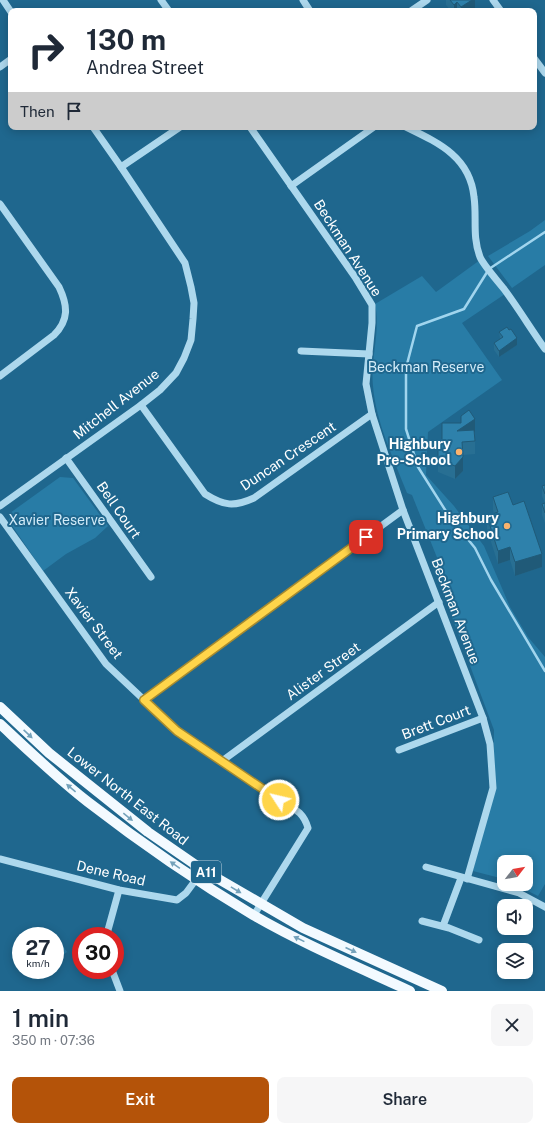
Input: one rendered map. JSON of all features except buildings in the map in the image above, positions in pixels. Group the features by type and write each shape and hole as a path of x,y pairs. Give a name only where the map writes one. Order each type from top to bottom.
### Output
{"main road":[{"name":"Lower North East Road","path":"0,707 61,763 148,832 203,870 260,905 303,928 442,991"},
{"name":"Lower North East Road","path":"0,724 41,762 88,801 142,842 196,880 254,915 298,939 410,991"}],"street":[{"path":"415,8 427,0"},
{"path":"537,62 545,73"},
{"name":"Mitchell Avenue","path":"0,506 160,390 176,373 191,340 194,303 192,287 185,263 95,130"},
{"path":"121,167 176,130"},
{"name":"Beckman Avenue","path":"252,130 355,277 372,305 372,323 366,384 372,414 403,510 483,718 490,744 493,788 464,879 443,926"},
{"path":"291,186 370,130"},
{"path":"412,130 437,142 452,153 463,164 470,180 474,197 474,233 481,258 545,349"},
{"path":"0,204 59,287 66,300 62,327 54,335 0,376"},
{"path":"301,351 369,354"},
{"name":"Duncan Crescent","path":"141,405 205,494 217,502 230,505 254,498 372,414"},
{"name":"Bell Court","path":"66,458 151,577"},
{"path":"144,700 403,510"},
{"name":"Xavier Street","path":"0,517 106,664 177,731 304,817 308,828 254,915"},
{"name":"Alister Street","path":"222,761 439,602"},
{"name":"Brett Court","path":"399,750 483,718"},
{"name":"Dene Road","path":"0,861 119,890 176,900 186,893 203,870"},
{"path":"426,867 464,879 519,893 545,907"},
{"path":"109,927 119,890"},
{"path":"422,921 443,926 479,940"},
{"path":"115,979 120,991"}],"green space":[{"path":"545,220 545,265 512,288 488,256 530,231"},
{"name":"Beckman Reserve","path":"480,260 505,294 462,323 502,380 428,432 426,475 454,506 484,546 510,607 528,637 545,657 545,884 538,896 528,891 533,891 533,855 497,855 497,877 473,871 493,788 494,730 440,585 446,580 412,495 407,493 386,441 375,400 372,376 377,324 375,304 422,276 436,292"},
{"name":"Xavier Reserve","path":"60,477 73,478 108,526 95,538 66,554 43,571 9,521 10,513"}],"waterway":[{"path":"545,232 489,269 464,309 417,326 406,368 406,429 418,467 449,516 475,548 491,580 545,671"}],"place":[{"name":"Highbury Pre-School","path":"459,452"},
{"name":"Highbury Primary School","path":"507,526"}],"route":[{"path":"279,800 177,731 144,700 366,537"}]}
